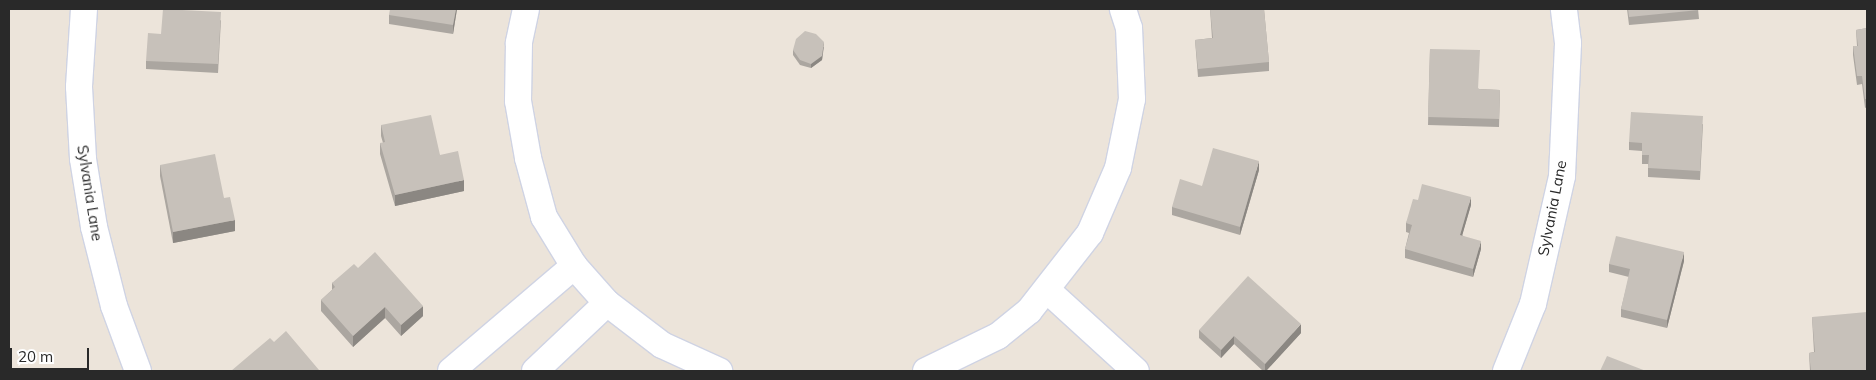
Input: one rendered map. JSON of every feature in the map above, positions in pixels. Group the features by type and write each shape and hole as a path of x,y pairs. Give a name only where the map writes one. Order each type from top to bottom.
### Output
{"street":[{"name":"Sylvania Lane","path":"84,9 79,87 83,159 94,227 114,306 138,371"},
{"path":"526,9 519,43 518,101 528,158 544,217 574,266 607,304 662,345 719,371"},
{"path":"926,371 998,336 1029,311 1090,233 1118,168 1132,99 1129,28 1124,9"},
{"name":"Sylvania Lane","path":"1506,371 1533,304 1562,176 1568,43 1564,9"},
{"path":"451,371 574,266"},
{"path":"1047,290 1136,371"},
{"path":"535,371 607,304"}],"building":[{"path":"163,9 221,12 218,64 146,61 148,33 161,34"},
{"path":"390,9 456,9 453,25 389,15"},
{"path":"1210,9 1264,9 1269,62 1198,69 1195,40 1213,38"},
{"path":"1628,9 1698,9 1699,10 1629,17"},
{"path":"1867,28 1867,99 1865,99 1862,76 1857,76 1853,46 1858,46 1856,30"},
{"path":"805,31 816,34 824,42 822,56 811,64 800,60 793,50 796,39"},
{"path":"1430,49 1480,50 1478,89 1500,90 1499,119 1428,117"},
{"path":"1631,112 1703,116 1700,171 1648,168 1649,155 1642,155 1642,143 1629,142"},
{"path":"431,115 440,155 458,151 464,180 395,195 380,143 385,142 381,125"},
{"path":"1213,148 1259,161 1240,227 1172,207 1180,179 1202,186"},
{"path":"215,154 224,198 230,197 235,220 173,232 160,165"},
{"path":"1422,184 1471,197 1460,235 1481,241 1473,269 1405,249 1412,225 1406,223 1413,199 1418,200"},
{"path":"1616,236 1684,252 1667,320 1621,309 1630,269 1609,264"},
{"path":"375,252 423,306 401,325 385,307 353,336 321,300 335,287 332,283 354,264 358,268"},
{"path":"1248,276 1301,324 1265,364 1234,336 1221,350 1199,330"},
{"path":"1867,312 1867,371 1811,371 1809,353 1815,352 1812,317"},
{"path":"286,331 319,370 231,371 270,338 274,342"},
{"path":"1607,356 1646,371 1600,371"}]}
